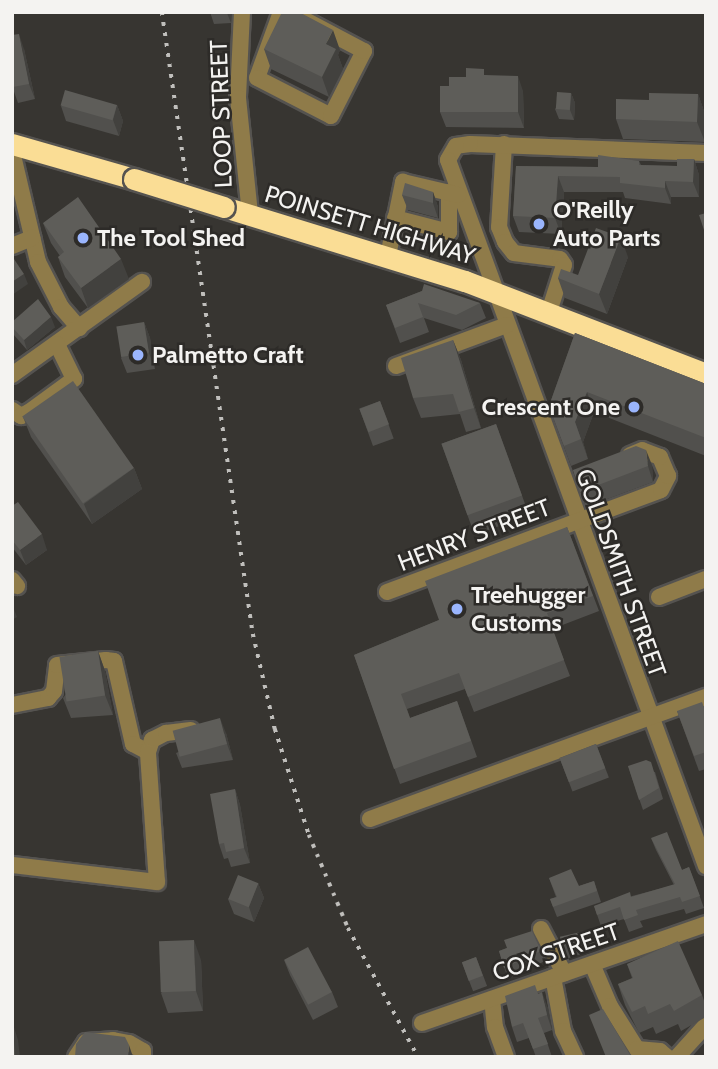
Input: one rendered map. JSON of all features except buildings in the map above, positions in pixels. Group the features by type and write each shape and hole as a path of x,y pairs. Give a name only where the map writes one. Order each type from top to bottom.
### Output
{"highway":[{"name":"POINSETT HIGHWAY","path":"12,144 388,256 549,312 706,374"}],"street":[{"name":"LOOP STREET","path":"242,12 238,98 250,215"},
{"path":"281,12 269,40 258,80 331,116 364,51 290,12"},
{"path":"239,35 269,40"},
{"path":"388,256 403,182 423,207 449,232 454,194 448,165 452,150 462,144 706,153"},
{"path":"504,144 499,227 514,253 560,259 564,265 549,312"},
{"path":"12,151 32,238 48,285 79,328"},
{"path":"395,218 454,194"},
{"name":"GOLDSMITH STREET","path":"454,194 476,236 499,294 507,325 563,480 706,866"},
{"path":"476,236 499,227"},
{"path":"12,246 32,238"},
{"path":"12,375 142,282"},
{"path":"396,366 507,325"},
{"path":"12,410 21,416 29,412 74,379 57,344"},
{"name":"HENRY STREET","path":"387,592 661,490 668,476 660,457 642,450 608,463"},
{"path":"563,480 585,472"},
{"path":"659,597 706,579"},
{"path":"12,705 47,698 54,691 57,665 114,661 128,732 133,744 148,752"},
{"path":"370,819 706,697"},
{"path":"12,865 157,882 148,752 152,740 166,733 208,727"},
{"name":"COX STREET","path":"422,1023 706,924"},
{"path":"541,929 559,975 563,1031 575,1057"},
{"path":"592,964 610,1006 637,1049 660,1051 667,1057"},
{"path":"492,999 495,1027 506,1057"},
{"path":"677,1057 706,1026"},
{"path":"76,1057 86,1042 113,1040 129,1043 143,1051 143,1057"}],"railway":[{"path":"162,12 253,634 275,729 309,835 348,928 418,1057"}],"place":[{"name":"O'Reilly Auto Parts","path":"539,224"},
{"name":"The Tool Shed","path":"83,238"},
{"name":"Palmetto Craft","path":"138,355"},
{"name":"Crescent One","path":"634,407"},
{"name":"Treehugger Customs","path":"457,609"}]}
